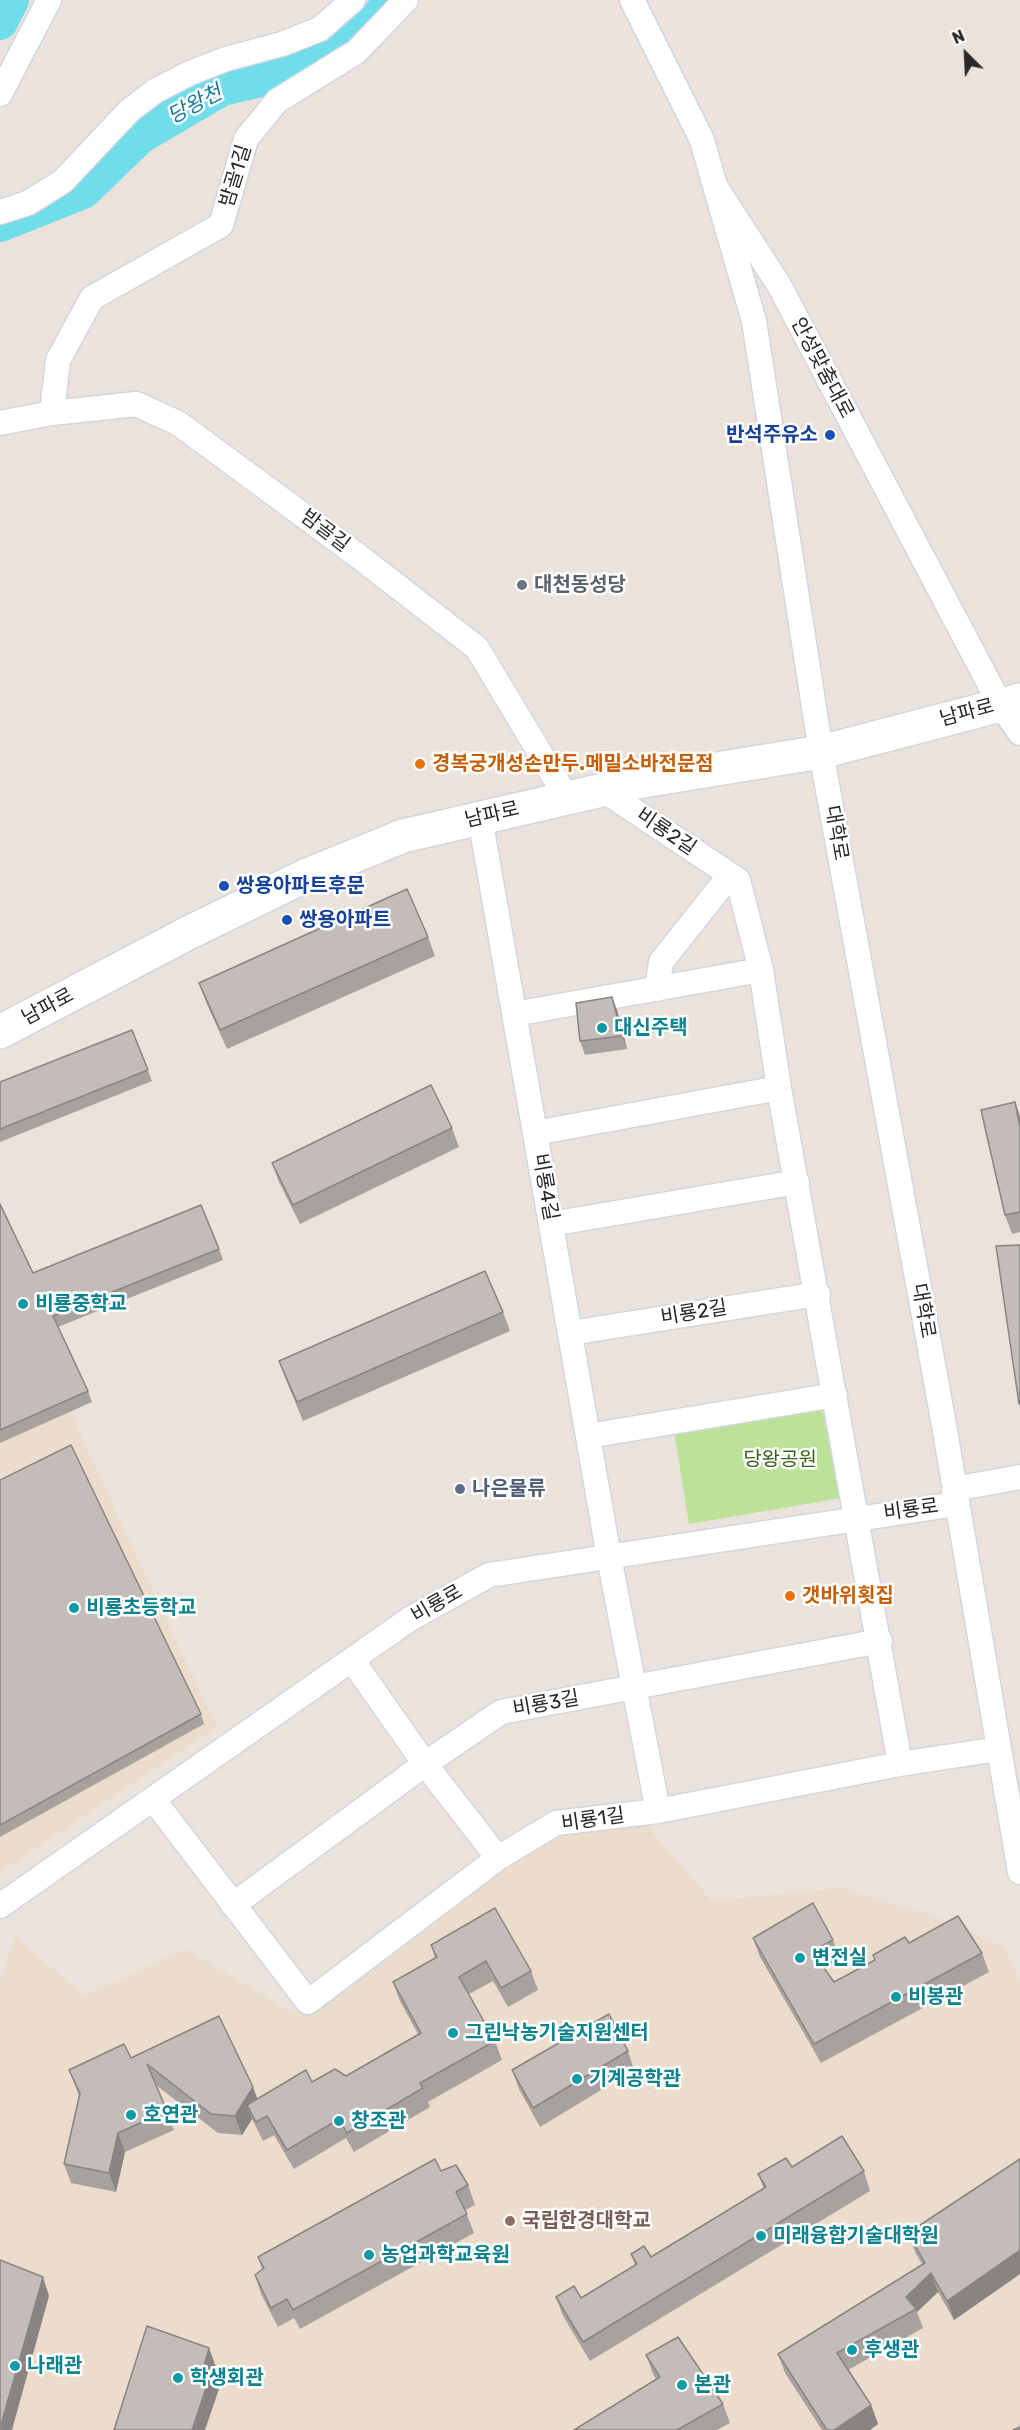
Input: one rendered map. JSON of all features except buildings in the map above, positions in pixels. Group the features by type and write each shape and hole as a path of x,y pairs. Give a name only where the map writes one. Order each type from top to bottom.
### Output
{"street":[{"path":"0,94 49,0"},
{"path":"0,212 28,203 63,181 130,110 155,91 190,73 226,59 282,44 320,29 353,0"},
{"name":"밤골1길","path":"52,413 58,360 92,298 221,225 246,139 277,101 356,52 406,0"},
{"name":"안성맞춤대로","path":"632,0 702,140 715,186 779,285 1010,702 1020,733"},
{"name":"대학로","path":"715,186 753,321 821,752 1020,1872"},
{"name":"밤골길","path":"0,423 52,413 136,404 178,423 357,555 477,648 567,798"},
{"name":"남파로","path":"0,1032 190,932 305,876 403,836 637,782 821,752 1010,702"},
{"name":"비룡2길","path":"603,790 738,880 761,970 779,1088 818,1294 855,1518"},
{"name":"비룡4길","path":"480,818 609,1557 658,1811"},
{"path":"657,989 661,962 730,875"},
{"path":"514,1014 761,970"},
{"path":"535,1133 779,1088"},
{"path":"551,1224 797,1182"},
{"name":"비룡2길","path":"570,1333 818,1294"},
{"path":"588,1436 835,1395"},
{"name":"비룡로","path":"0,1906 410,1619 489,1575 855,1518 955,1496 1020,1477"},
{"path":"855,1518 880,1641 900,1764"},
{"name":"비룡3길","path":"233,1905 425,1764 501,1712 880,1641"},
{"path":"352,1660 425,1764 498,1858"},
{"name":"비룡1길","path":"153,1799 308,2002 498,1858 556,1823 658,1811 900,1764 998,1749"}],"shaded area":[{"name":"비룡초등학교","path":"0,1228 86,1448 217,1727 0,1872"},
{"name":"국립한경대학교","path":"644,1823 712,1901 841,1888 934,1916 1003,1947 1020,1980 1020,2430 0,2430 0,1982 15,1937 85,1996 185,1949 292,2012 559,1831"}],"green space":[{"name":"당왕공원","path":"821,1404 841,1498 689,1524 674,1431"}],"waterway":[{"path":"0,22 11,0"},
{"name":"당왕천","path":"0,224 83,191 140,136 222,88 304,69 366,29 390,5"}],"place":[{"name":"반석주유소","path":"830,435"},
{"name":"대천동성당","path":"522,585"},
{"name":"경복궁개성손만두.메밀소바전문점","path":"420,764"},
{"name":"쌍용아파트후문","path":"224,886"},
{"name":"쌍용아파트","path":"287,920"},
{"name":"대신주택","path":"602,1028"},
{"name":"비룡중학교","path":"23,1304"},
{"name":"나은물류","path":"460,1489"},
{"name":"갯바위횟집","path":"790,1596"},
{"name":"비룡초등학교","path":"74,1608"},
{"name":"변전실","path":"800,1958"},
{"name":"비봉관","path":"896,1997"},
{"name":"그린낙농기술지원센터","path":"453,2033"},
{"name":"기계공학관","path":"577,2079"},
{"name":"호연관","path":"131,2115"},
{"name":"창조관","path":"339,2121"},
{"name":"국립한경대학교","path":"510,2221"},
{"name":"미래융합기술대학원","path":"761,2236"},
{"name":"농업과학교육원","path":"369,2255"},
{"name":"후생관","path":"852,2350"},
{"name":"나래관","path":"15,2366"},
{"name":"학생회관","path":"178,2378"},
{"name":"본관","path":"682,2385"}]}
